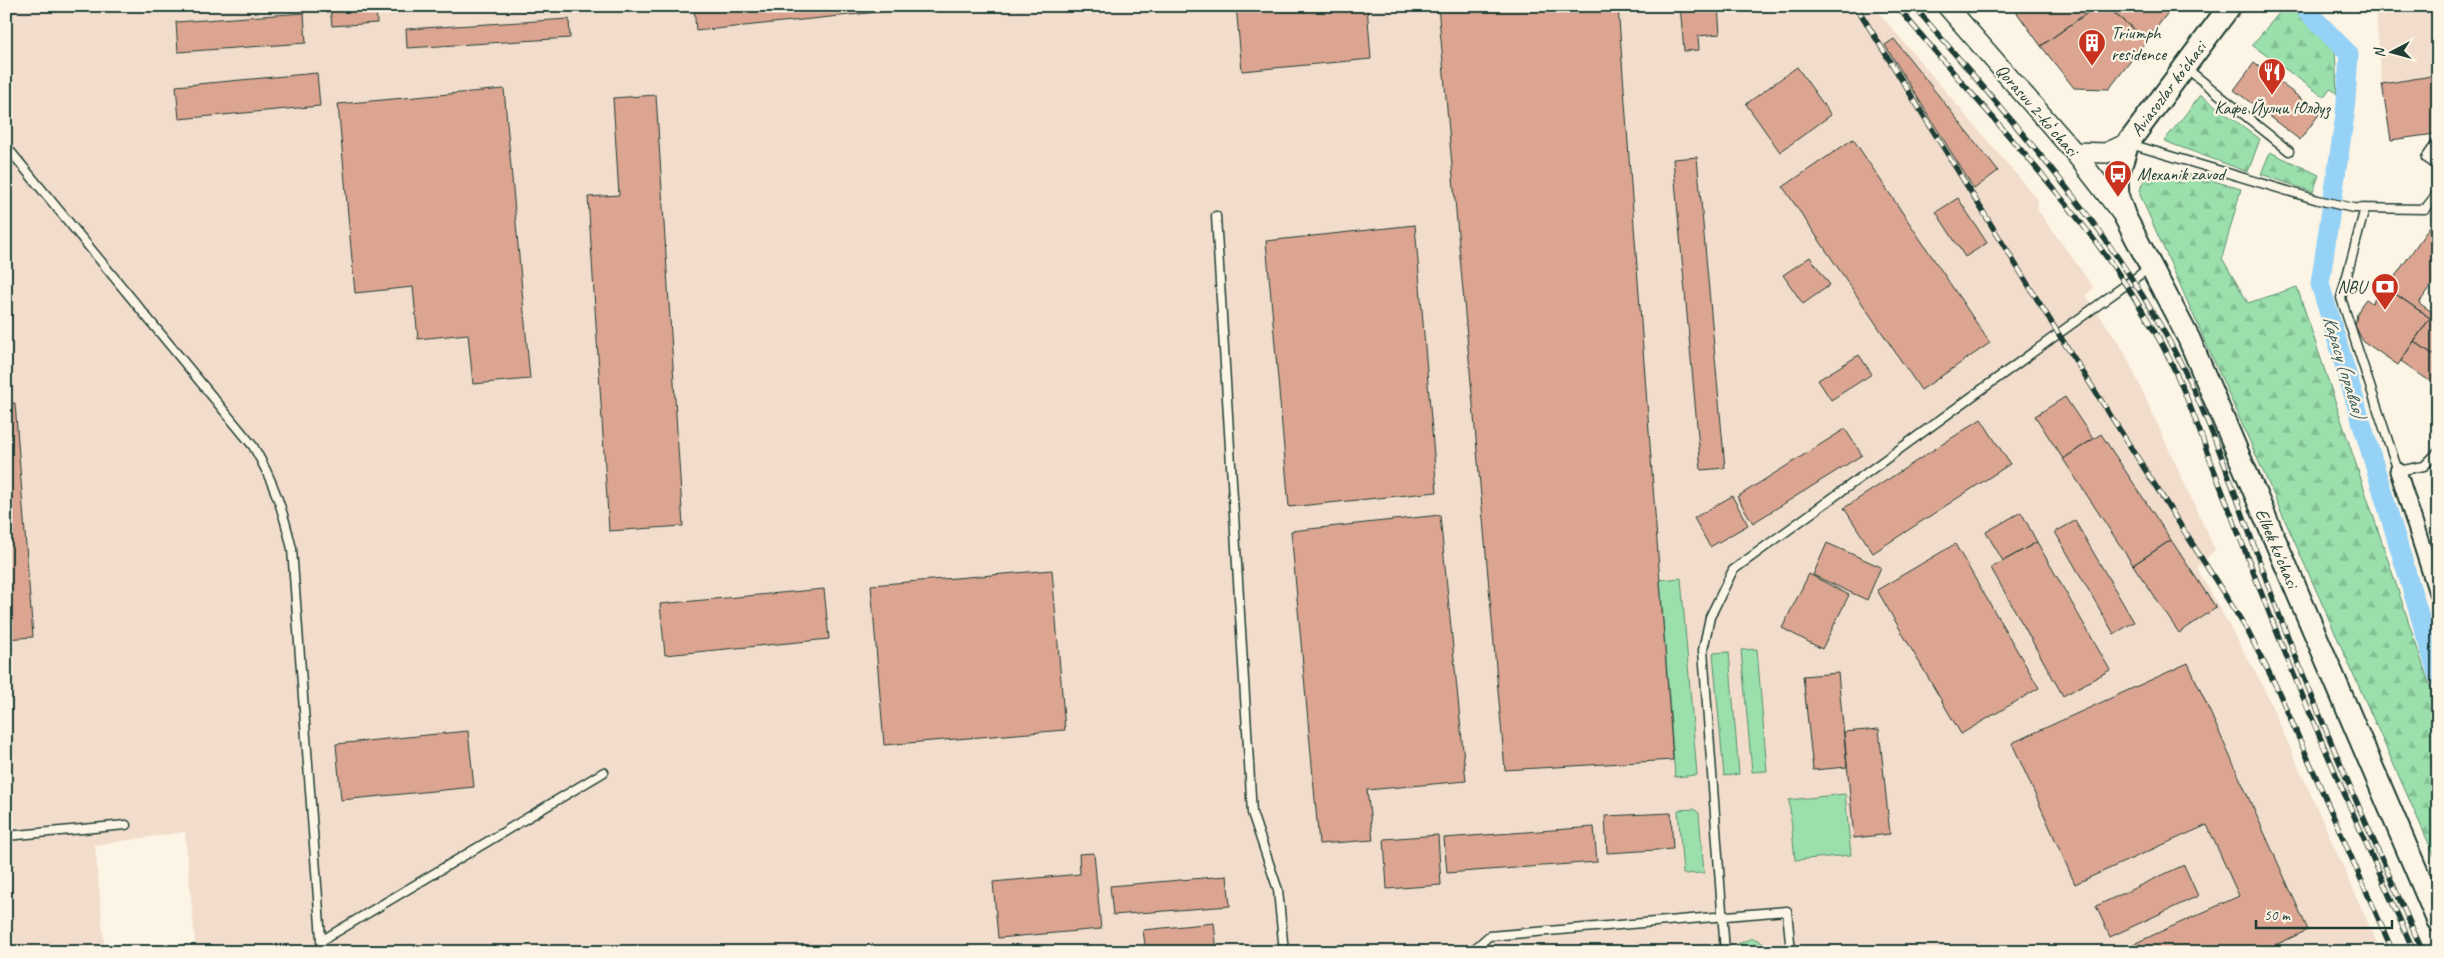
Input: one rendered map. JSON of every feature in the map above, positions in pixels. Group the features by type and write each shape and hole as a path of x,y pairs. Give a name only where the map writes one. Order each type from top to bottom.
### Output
{"main road":[{"name":"Aviasozlar ko'chasi","path":"2117,178 2128,143 2230,6"},
{"name":"Elbek ko'chasi","path":"2117,178 2118,198 2125,217 2189,339 2438,921"}],"street":[{"name":"Qorasuv 2-koʻchasi","path":"1947,6 2074,152 2125,217"},
{"path":"2074,152 2106,153 2128,143"},
{"path":"2398,472 2438,596"}],"lane":[{"path":"2184,66 2289,151"},
{"path":"2438,141 2426,158 2438,166"},
{"path":"2128,143 2318,200 2353,208 2425,209 2438,192"},
{"path":"6,146 253,446 270,474 283,510 292,549 322,952"},
{"path":"2365,208 2341,298 2398,472 2424,466 2438,452"},
{"path":"1216,216 1252,813 1278,890 1284,952"},
{"path":"1725,952 1703,650 1710,617 1733,570 2152,266"},
{"path":"321,941 604,772"},
{"path":"6,836 126,825"},
{"path":"1471,952 1489,936 1787,911 1791,952"}],"shaded area":[{"path":"6,6 1873,6 2038,200 2037,209 2094,288 2086,295 2124,351 2215,550 2197,568 2261,682 2381,952 196,952 185,832 95,845 105,952 6,952"},
{"path":"2372,6 2438,6 2438,129 2435,134 2391,140 2382,84 2376,16"}],"green space":[{"path":"2285,6 2289,6 2335,49 2337,94 2330,88 2324,97 2252,45"},
{"path":"2201,95 2260,139 2248,172 2164,141"},
{"path":"2270,152 2319,175 2313,192 2261,174"},
{"path":"2163,172 2193,175 2241,189 2222,258 2248,303 2297,287 2438,710 2438,864 2140,195 2140,190 2146,179"},
{"path":"1681,578 1697,775 1675,777 1660,580"},
{"path":"1757,649 1767,771 1752,772 1741,650"},
{"path":"1729,652 1739,774 1724,776 1713,653"},
{"path":"1845,794 1851,855 1795,860 1789,800"},
{"path":"1694,809 1699,813 1704,873 1683,874 1678,810"},
{"path":"1752,938 1760,941 1770,952 1735,952 1738,944"}],"building":[{"path":"330,6 376,6 377,23 332,26"},
{"path":"694,6 936,6 696,31"},
{"path":"1236,6 1367,6 1371,59 1242,71"},
{"path":"1438,6 1618,6 1673,760 1505,770"},
{"path":"1680,6 1718,6 1720,34 1698,36 1699,50 1684,51"},
{"path":"2012,6 2079,6 2085,14 2041,46"},
{"name":"Triumph residence","path":"2097,6 2105,6 2147,40 2109,89 2074,88 2041,46"},
{"path":"2121,6 2173,6 2147,40 2115,14"},
{"path":"304,13 306,43 178,52 176,22"},
{"path":"569,19 570,38 407,48 406,29"},
{"path":"1894,39 1998,171 1974,189 1885,45"},
{"path":"2254,63 2320,113 2300,140 2234,90"},
{"path":"1797,67 1831,115 1780,152 1746,104"},
{"path":"317,73 320,106 179,119 176,86"},
{"path":"2438,75 2438,123 2435,134 2391,140 2382,84"},
{"path":"504,89 530,379 473,384 468,334 418,339 413,287 355,293 338,104"},
{"path":"656,95 683,526 609,531 588,197 619,195 613,98"},
{"path":"1853,139 1990,343 1921,390 1783,187"},
{"path":"1697,157 1725,468 1701,470 1673,159"},
{"path":"1958,198 1987,243 1965,257 1936,212"},
{"path":"2433,222 2438,225 2438,277 2419,303 2438,316 2438,358 2414,341 2430,318 2387,288"},
{"path":"1415,225 1437,492 1289,507 1266,241"},
{"path":"1810,257 1830,285 1803,304 1783,275"},
{"path":"2384,286 2430,318 2398,365 2363,341 2355,326 2357,314 2362,304 2366,299 2372,303"},
{"path":"2414,341 2438,358 2438,387 2401,361"},
{"path":"1859,355 1872,374 1831,400 1818,380"},
{"path":"2065,397 2093,439 2063,459 2035,416"},
{"path":"6,403 15,403 33,637 6,639"},
{"path":"1981,419 2010,464 1873,553 1844,508"},
{"path":"1845,429 1862,455 1753,523 1737,497"},
{"path":"2101,434 2171,540 2133,565 2063,459"},
{"path":"1732,496 1748,525 1710,547 1694,518"},
{"path":"2021,512 2037,542 2003,561 1986,532"},
{"path":"1440,515 1466,781 1367,790 1373,840 1319,844 1291,531"},
{"path":"2075,521 2134,622 2114,634 2055,532"},
{"path":"2171,540 2216,608 2179,633 2133,565"},
{"path":"2037,542 2110,670 2063,696 1991,568"},
{"path":"1827,543 1881,567 1867,600 1813,575"},
{"path":"1955,544 2039,688 1961,734 1877,590"},
{"path":"1052,570 1065,730 884,745 871,585"},
{"path":"1809,574 1849,595 1822,649 1782,628"},
{"path":"824,589 829,639 665,655 660,604"},
{"path":"2188,663 2308,930 2260,952 2116,952 2239,896 2207,825 2075,884 2012,743"},
{"path":"1838,673 1847,767 1813,770 1803,676"},
{"path":"1879,729 1890,834 1854,838 1844,732"},
{"path":"468,731 474,787 341,800 336,744"},
{"path":"1671,813 1673,849 1607,853 1605,816"},
{"path":"1594,827 1597,862 1447,873 1444,838"},
{"path":"1438,835 1441,885 1387,889 1384,839"},
{"path":"1094,853 1101,929 998,938 993,882 1080,874 1079,854"},
{"path":"2184,865 2198,896 2110,937 2096,906"},
{"path":"1227,876 1230,906 1113,915 1110,886"},
{"path":"1214,923 1217,952 1146,952 1143,930"}],"waterway":[{"name":"Карасу (правая)","path":"2302,6 2349,54 2345,115 2320,284 2438,677"}],"railway":[{"path":"1856,6 2058,333 2246,628 2276,686 2393,952"},
{"path":"1897,6 2070,209 2133,295 2160,341 2188,400 2262,596 2312,718 2414,952"},
{"path":"1914,6 2016,126 2082,208 2142,294 2168,339 2186,374 2232,483 2302,672 2423,952"}],"place":[{"name":"Triumph residence","path":"2092,67"},
{"name":"Кафе Йулчи Юлдуз","path":"2272,96"},
{"name":"Mexanik zavod","path":"2118,198"},
{"name":"NBU","path":"2385,311"}]}
